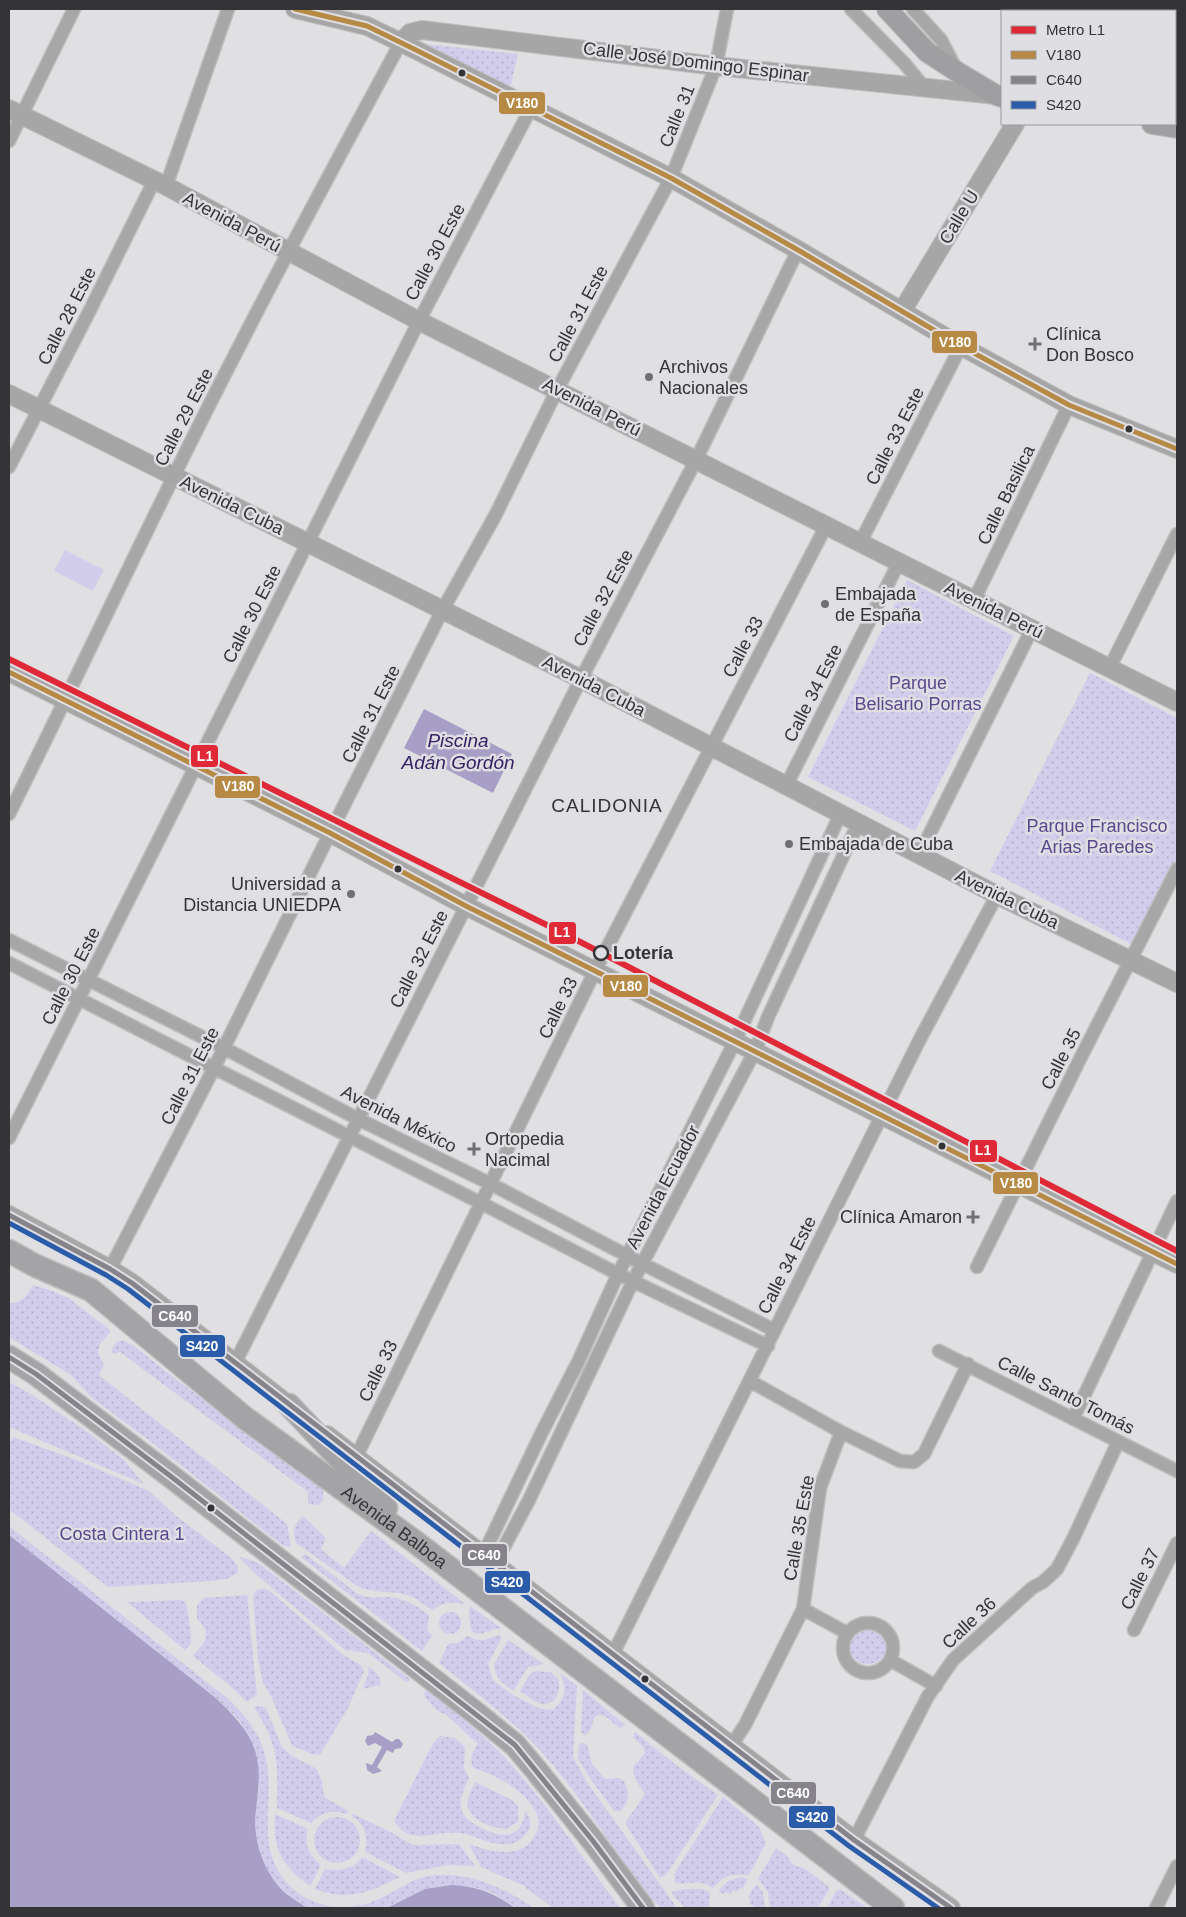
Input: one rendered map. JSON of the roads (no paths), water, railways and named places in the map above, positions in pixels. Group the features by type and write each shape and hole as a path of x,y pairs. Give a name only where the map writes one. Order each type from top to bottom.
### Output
{"highway":[{"name":"Avenida Balboa","path":"9,1251 34,1265 91,1290 245,1418 414,1541 892,1908"},
{"path":"9,1357 36,1374 165,1472 455,1696 515,1746 593,1841 643,1908"},
{"path":"289,1405 414,1541"}],"main road":[{"path":"887,9 927,52 958,73 999,96"},
{"path":"1158,125 1177,128"}],"street":[{"path":"9,141 15,112 74,9"},
{"name":"Calle 28 Este","path":"9,467 89,312 160,184 228,9"},
{"path":"296,9 367,26 401,42 670,178 902,310 961,346 1069,405 1177,449"},
{"name":"Calle 31","path":"670,178 716,66 726,9"},
{"path":"852,9 905,64 924,87"},
{"path":"913,9 941,40 958,73"},
{"name":"Calle José Domingo Espinar","path":"401,42 410,33 422,30 716,66 999,96"},
{"name":"Calle 29 Este","path":"9,814 173,477 288,251 401,42"},
{"name":"Calle 30 Este","path":"9,1138 418,321 531,108"},
{"name":"Avenida Perú","path":"15,112 160,184 418,321 1177,702"},
{"name":"Calle U","path":"902,310 1014,125"},
{"name":"Calle 31 Este","path":"110,1269 214,1068 442,611 496,514 558,390 670,178"},
{"name":"Calle 32 Este","path":"235,1363 348,1136 581,679 696,460 798,250"},
{"name":"Calle 33 Este","path":"860,543 961,346"},
{"name":"Avenida Cuba","path":"9,394 581,679 840,815 997,895 1177,983"},
{"name":"Calle Basilica","path":"974,600 1069,405"},
{"name":"Calle 33","path":"356,1456 595,971 826,526"},
{"path":"1110,668 1177,534"},
{"name":"Calle 34 Este","path":"786,786 899,562"},
{"path":"919,855 1032,629"},
{"path":"9,672 65,702 330,833 466,906 1177,1264"},
{"name":"Avenida Ecuador","path":"489,1560 542,1432 578,1362 627,1255 735,1041 840,815"},
{"name":"Avenida Ecuador","path":"489,1560 529,1500 641,1263 755,1051 768,1017 858,824"},
{"name":"Calle 35","path":"977,1267 1177,869"},
{"name":"Calle 34 Este","path":"613,1654 920,1039 997,895"},
{"name":"Avenida México","path":"9,940 89,979 358,1119 491,1184 774,1330"},
{"path":"9,963 481,1202 618,1274 768,1346"},
{"path":"1073,1419 1177,1201"},
{"name":"Avenida Balboa","path":"9,1215 110,1269 132,1283 730,1746 854,1840 951,1908"},
{"name":"Calle Santo Tomás","path":"939,1351 1177,1471"},
{"path":"750,1381 841,1432 900,1461 914,1462 924,1454 968,1364"},
{"name":"Calle 35 Este","path":"730,1746 745,1725 803,1609 820,1488 841,1432"},
{"name":"Calle 36","path":"854,1840 928,1696 958,1655 1032,1588 1057,1569 1118,1442"},
{"name":"Calle 37","path":"1134,1630 1177,1543"},
{"path":"803,1609 847,1633"},
{"path":"869,1622 884,1628 890,1635 893,1643 890,1660 880,1670 865,1673 858,1671 846,1662 843,1655 843,1640 847,1633 860,1623 869,1622"},
{"path":"890,1660 936,1686"},
{"path":"1156,1908 1177,1866"}],"water":[{"name":"Piscina Adán Gordón","path":"424,709 512,754 493,793 404,748"},
{"path":"9,1535 217,1699 240,1724 250,1738 258,1761 259,1782 255,1820 257,1841 263,1861 280,1888 307,1908 9,1908"},
{"path":"375,1732 392,1742 399,1739 403,1744 401,1748 395,1749 393,1753 387,1750 377,1767 382,1771 373,1774 367,1770 366,1763 372,1765 382,1747 375,1743 368,1746 365,1741 367,1736 373,1735"},
{"path":"451,1885 485,1891 515,1908 387,1908 425,1889"}],"metro line":[{"name":"L1","path":"9,659 563,933 1177,1251"}],"place":[{"name":"Clínica Don Bosco","path":"1035,344"},
{"name":"Archivos Nacionales","path":"649,377"},
{"name":"Embajada de España","path":"825,604"},
{"name":"Embajada de Cuba","path":"789,844"},
{"name":"Universidad a Distancia UNIEDPA","path":"351,894"},
{"name":"Lotería","path":"601,953"},
{"name":"Ortopedia Nacimal","path":"474,1149"},
{"name":"Clínica Amaron","path":"973,1217"}],"district":[{"name":"CALIDONIA","path":"607,805"}],"park label":[{"name":"Parque Belisario Porras","path":"918,693"},
{"name":"Parque Francisco Arias Paredes","path":"1097,836"},
{"name":"Costa Cintera 1","path":"122,1534"}]}
